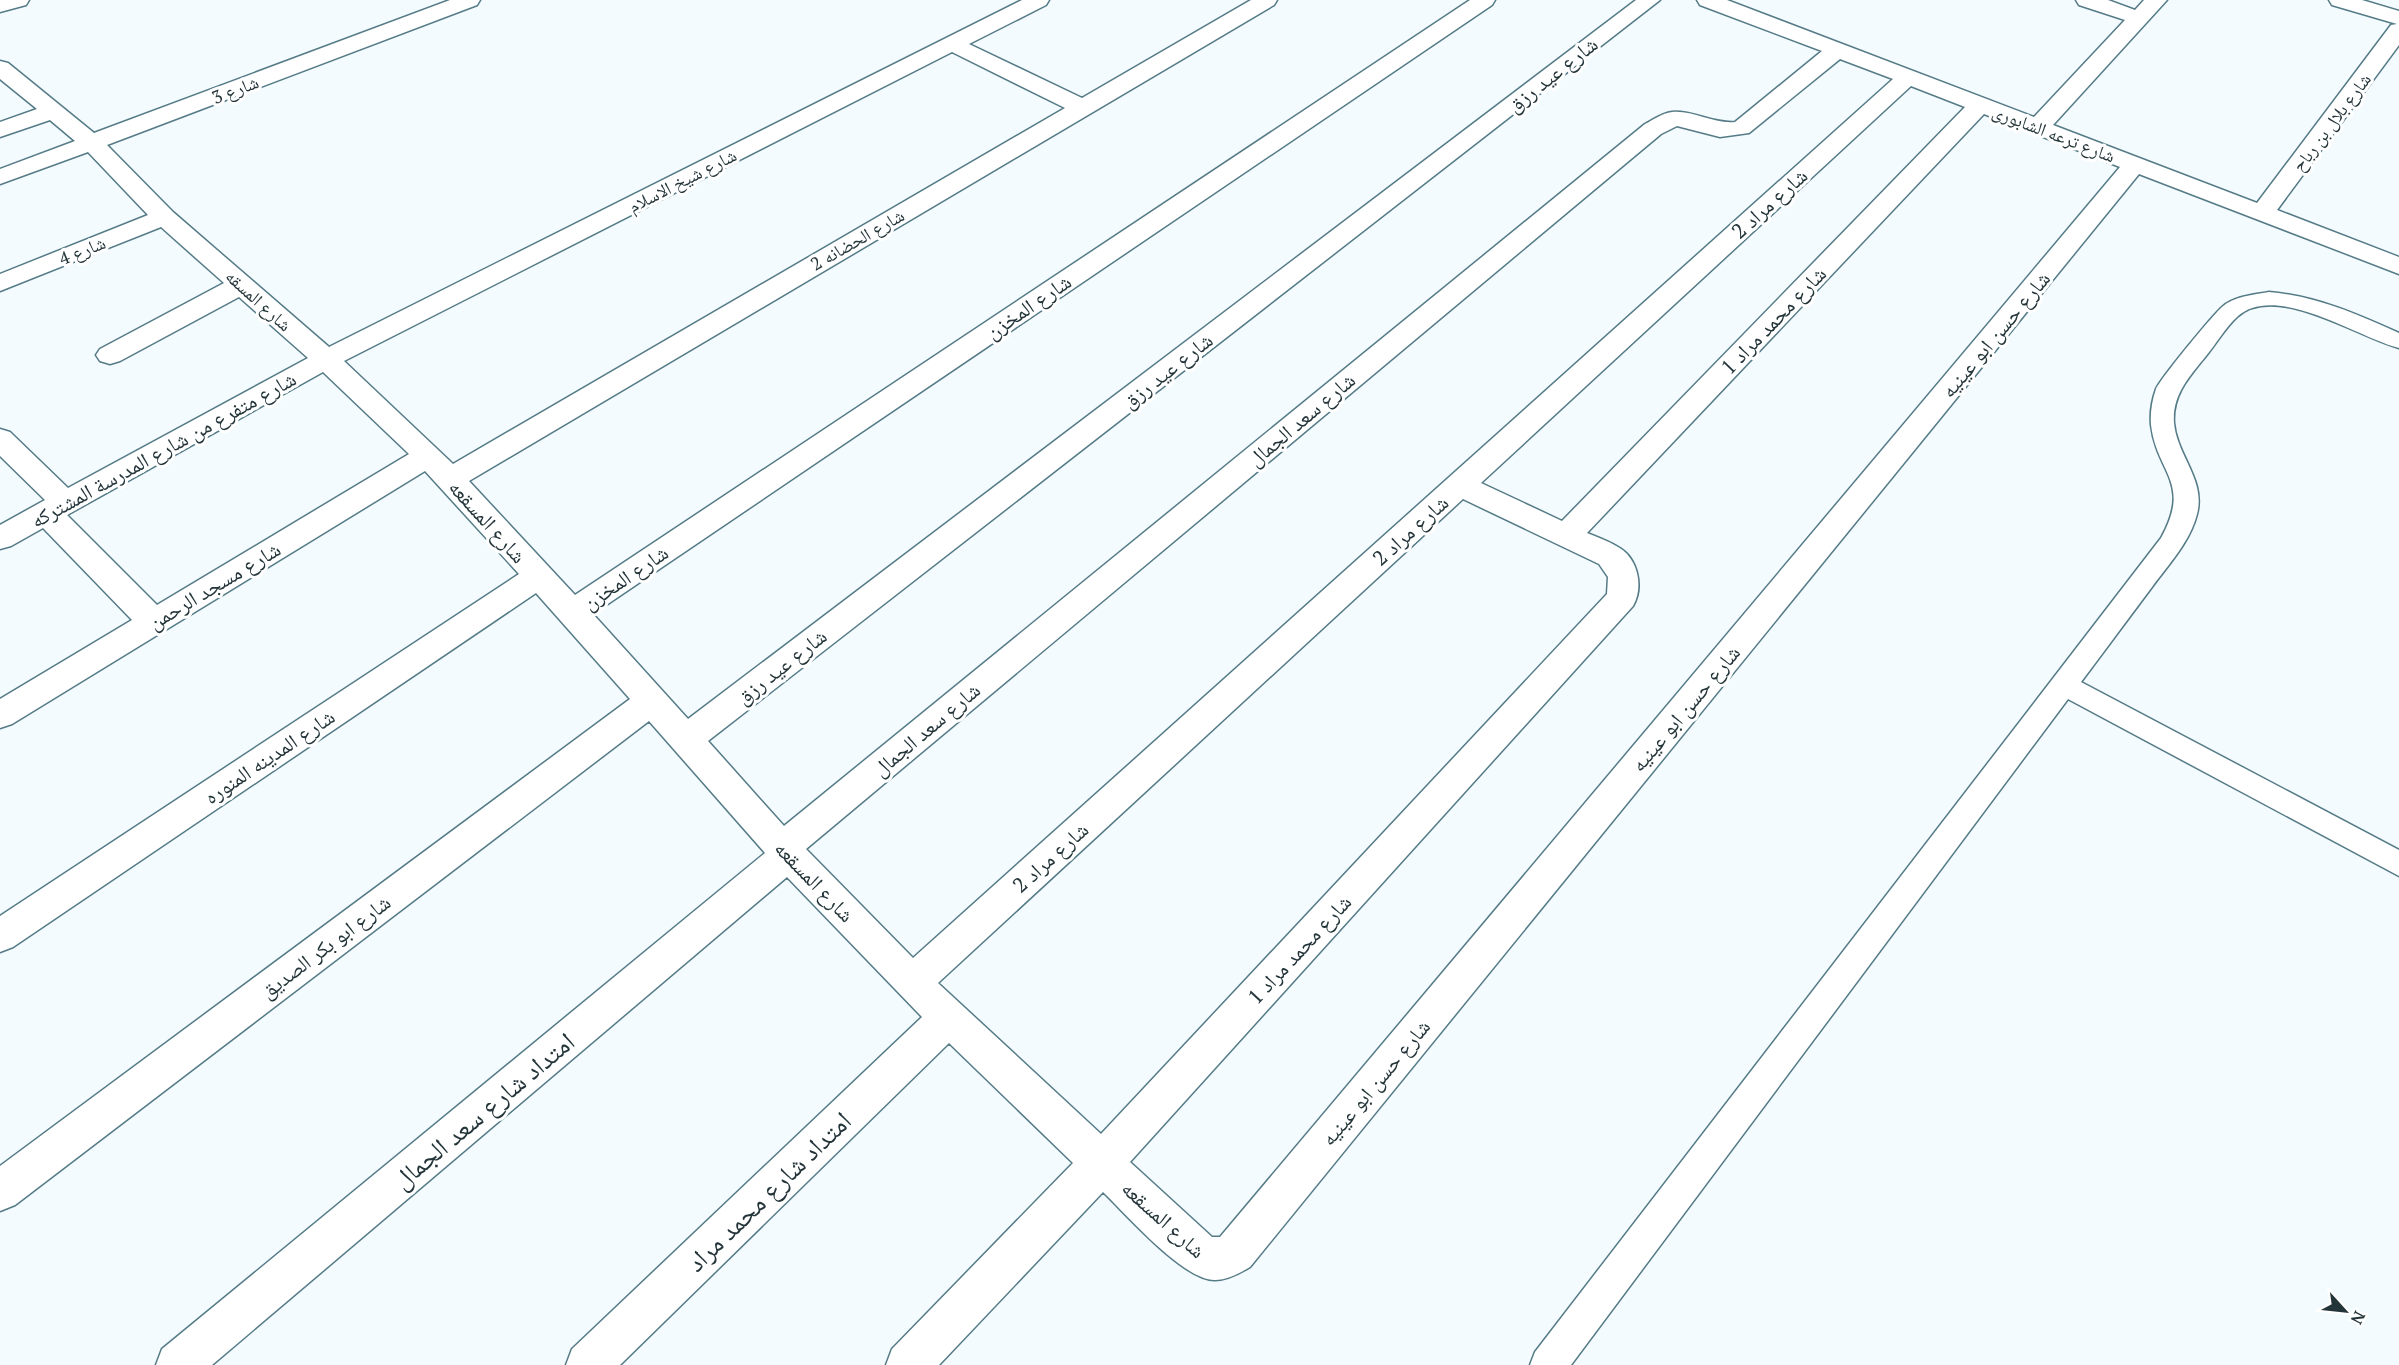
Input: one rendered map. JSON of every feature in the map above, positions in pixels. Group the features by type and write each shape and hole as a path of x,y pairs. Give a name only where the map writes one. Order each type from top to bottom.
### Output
{"street":[{"path":"0,6 18,0"},
{"name":"شارع 3","path":"0,177 470,0"},
{"name":"شارع شيخ الاسلام","path":"326,359 1038,0"},
{"name":"شارع الحضانه 2","path":"439,467 1081,107 1266,0"},
{"name":"شارع المخزن","path":"572,612 1484,0"},
{"name":"شارع عيد رزق","path":"685,740 1648,0"},
{"name":"شارع ترعه الشابورى","path":"1708,0 2399,266"},
{"path":"2087,0 2139,18"},
{"path":"2038,127 2156,0"},
{"path":"2340,0 2399,18"},
{"name":"شارع بلال بن رباح","path":"2262,213 2399,30"},
{"path":"952,44 1081,107"},
{"name":"شارع سعد الجمال","path":"785,851 1653,129 1674,119 1686,120 1720,130 1742,128 1837,50"},
{"name":"شارع المسقه","path":"0,68 92,143 164,217 326,359 439,467"},
{"name":"شارع مراد 2","path":"912,983 1908,77"},
{"name":"شارع محمد مراد 1","path":"1567,535 1980,105"},
{"path":"0,130 54,111"},
{"name":"شارع حسن ابو عينيه","path":"1235,1252 2136,164"},
{"name":"شارع 4","path":"0,283 164,217"},
{"path":"110,355 243,284"},
{"name":"شارع متفرع من شارع المدرسة المشتركه","path":"0,538 326,359"},
{"path":"0,439 154,622"},
{"name":"شارع المسقعه","path":"439,467 785,851 912,983 1198,1254 1207,1259 1217,1260 1235,1252"},
{"name":"شارع مسجد الرحمن","path":"0,715 154,622 439,467"},
{"name":"شارع محمد مراد 1","path":"908,1365 1102,1163 1622,598 1624,576 1610,556 1459,485"},
{"name":"شارع المدينه المنوره","path":"0,936 538,576"},
{"name":"شارع ابو بكر الصديق","path":"0,1191 651,701"},
{"name":"امتداد شارع سعد الجمال","path":"178,1365 785,851"},
{"name":"امتداد شارع محمد مراد","path":"588,1365 948,1018"}],"lane":[{"path":"1548,1365 2171,543 2182,524 2187,503 2183,481 2165,439 2161,421 2162,404 2168,389 2230,311 2252,300 2287,300 2324,310 2399,340"},
{"path":"2064,684 2399,864"}]}
